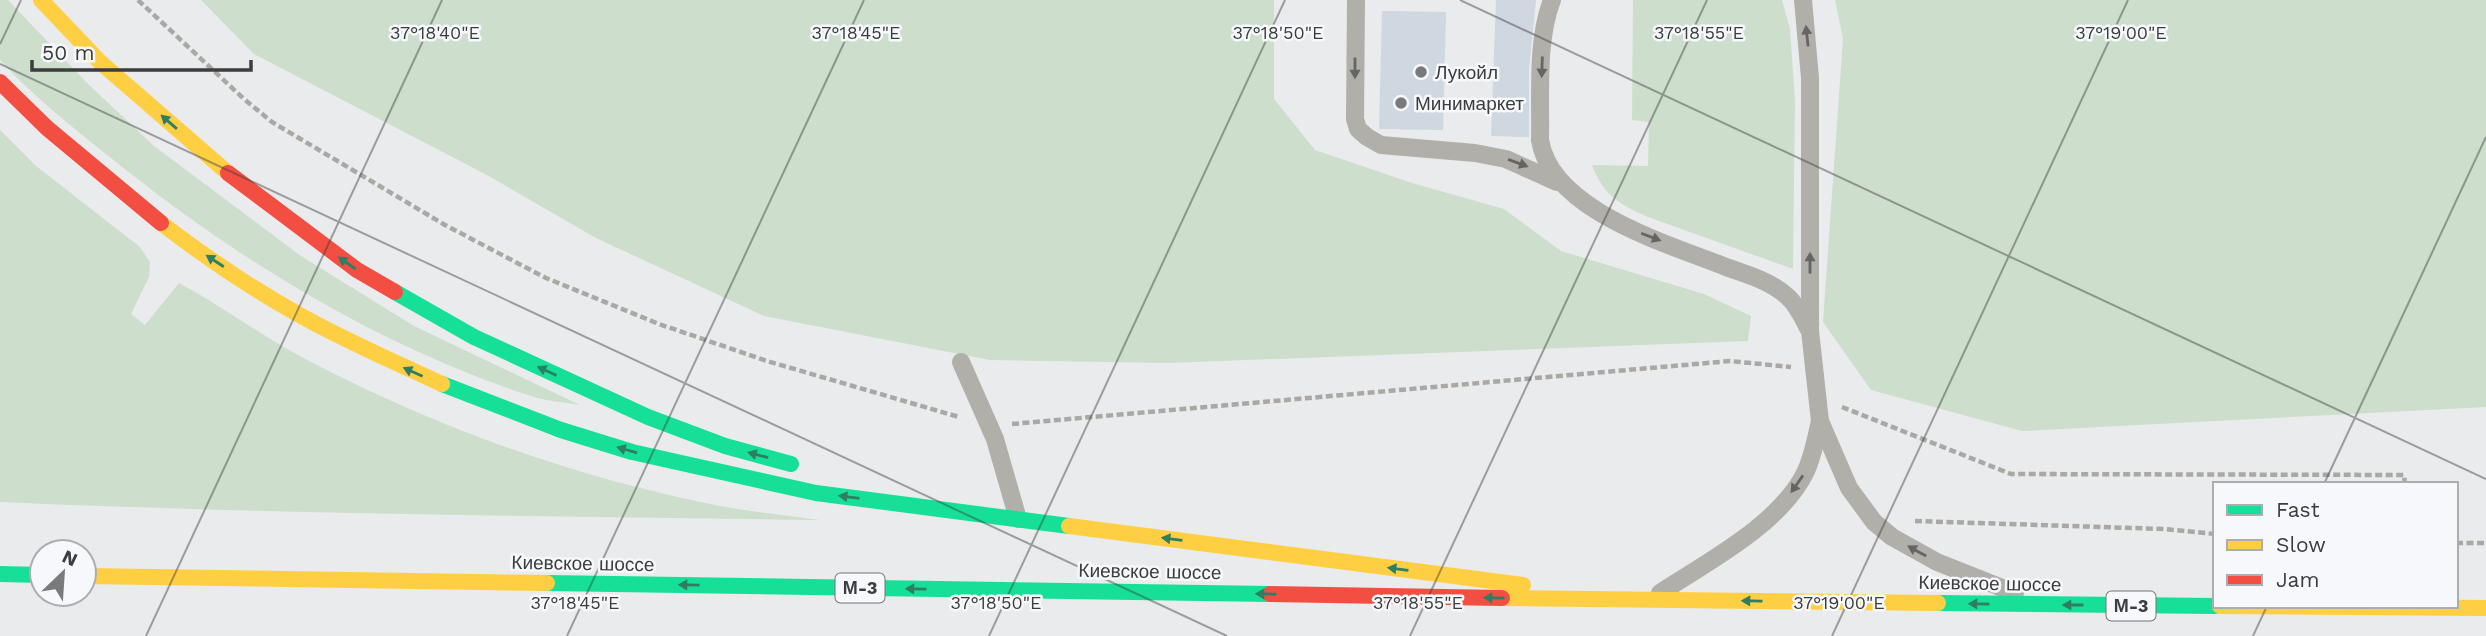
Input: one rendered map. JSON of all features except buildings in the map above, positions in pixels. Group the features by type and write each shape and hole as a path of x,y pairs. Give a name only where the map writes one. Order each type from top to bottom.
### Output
{"main road":[{"path":"41,0 100,62 241,184 357,270 474,337 648,417 725,446 805,468"},
{"path":"0,82 47,128 137,204 186,242 294,312 356,345 456,391 561,430 632,452 816,493 1643,600"},
{"path":"859,482 965,512"},
{"path":"0,575 28,575"},
{"name":"Киевское шоссе","path":"98,576 2213,606"},
{"path":"2458,608 2486,608"}],"lane":[{"path":"1356,0 1355,118 1358,129 1367,137 1381,145 1475,153 1507,159 1530,168 1568,188 1605,215 1639,233 1768,283 1790,298 1810,331"},
{"path":"1552,0 1547,13 1543,43 1540,141 1548,167 1568,188"},
{"path":"1803,0 1810,78 1810,331 1820,421 1849,488 1874,522 1892,537 1937,562 2047,605"},
{"path":"961,362 989,426 1018,519"},
{"path":"1643,600 1750,532 1780,506 1806,471 1820,421"}],"path":[{"path":"138,0 272,122 446,225 546,278 659,324 767,361 989,426 1730,361 1790,366 1815,390"},
{"path":"1838,413 1834,402 2011,474 2404,475 2405,482"},
{"path":"1905,515 1914,521 1941,524 2151,529 2213,534"},
{"path":"2458,543 2486,543"}],"green space":[{"path":"0,0 8,0 88,84 154,146 301,256 414,326 580,405 534,397 416,351 309,295 207,230 158,195 68,123 0,60"},
{"path":"201,0 1274,0 1274,99 1315,150 1412,183 1504,209 1561,251 1704,294 1751,316 1748,341 1169,363 990,360 764,316 596,238 487,175 254,54"},
{"path":"1633,0 1782,0 1790,29 1795,101 1793,269 1629,208 1607,192 1597,176 1592,165 1648,166 1649,122 1632,120"},
{"path":"1835,0 2486,0 2486,407 2022,431 1871,390 1823,322 1843,39"},
{"path":"0,130 36,166 140,247 150,262 149,277 131,314 145,325 179,283 311,362 408,408 508,448 663,494 728,507 820,520 307,512 0,502"}],"traffic: fast":[{"path":"395,292 474,337 648,417 725,446 791,464"},
{"path":"442,384 561,430 632,452 816,493 1069,526"},
{"path":"0,574 28,575"},
{"path":"547,583 1270,594"},
{"path":"1938,603 2213,606"}],"traffic: slow":[{"path":"41,0 100,62 228,173"},
{"path":"161,223 278,303 350,341 442,384"},
{"path":"1069,526 1523,585"},
{"path":"98,576 547,583"},
{"path":"1502,598 1938,603"},
{"path":"2458,608 2486,608"}],"traffic: jam":[{"path":"0,82 47,128 161,223"},
{"path":"228,173 357,270 395,292"},
{"path":"1270,594 1502,598"}],"place":[{"name":"Лукойл","path":"1421,72"},
{"name":"Минимаркет","path":"1401,103"}]}
